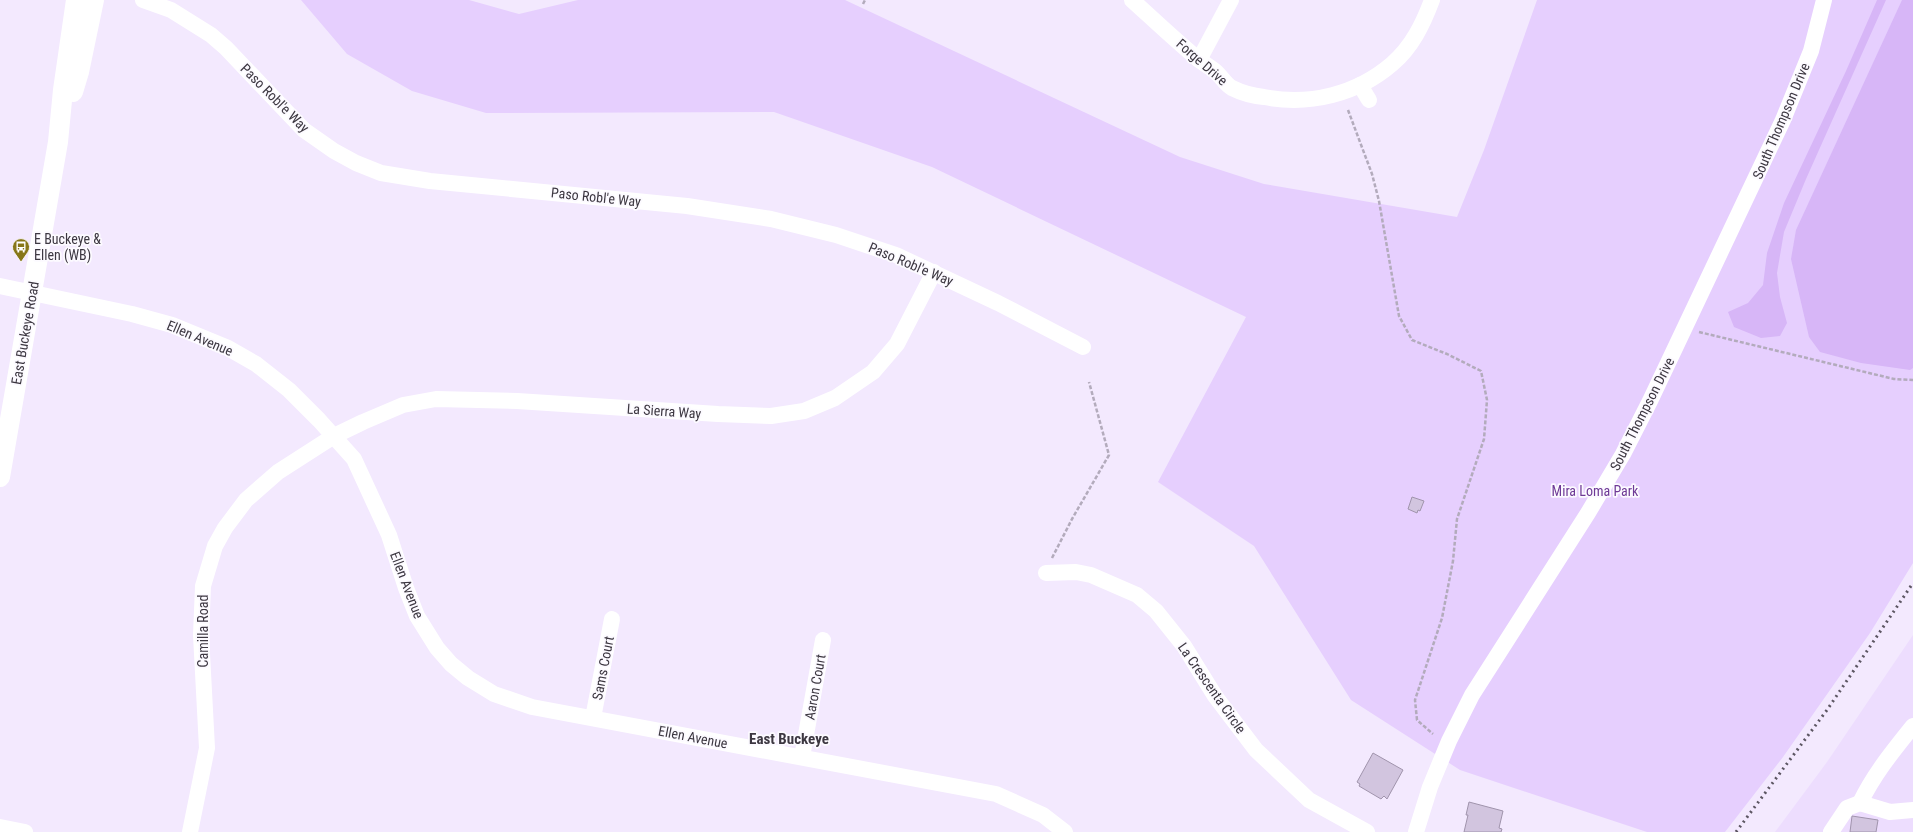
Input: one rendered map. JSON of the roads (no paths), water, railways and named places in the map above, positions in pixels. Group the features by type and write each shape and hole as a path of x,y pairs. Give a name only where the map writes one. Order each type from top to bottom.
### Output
{"main road":[{"name":"East Buckeye Road","path":"0,477 58,142 63,90 76,0"},
{"name":"East Buckeye Road","path":"58,142 79,72 94,0"}],"street":[{"name":"Paso Robl'e Way","path":"143,0 171,10 211,35 226,48 304,130 334,151 356,163 381,172 430,181 687,206 771,219 844,237 896,255 934,272 1083,347"},
{"name":"Forge Drive","path":"1132,0 1232,88 1256,96 1284,101 1312,100 1330,96 1360,85 1392,64 1405,50 1424,21 1432,0"},
{"path":"1199,60 1231,0"},
{"name":"South Thompson Drive","path":"1416,832 1430,787 1449,741 1472,695 1588,513 1622,454 1685,328 1784,120 1811,51 1824,0"},
{"path":"1360,85 1370,100"},
{"name":"La Sierra Way","path":"334,436 403,405 436,399 771,416 804,411 835,398 873,372 897,344 934,272"},
{"name":"Ellen Avenue","path":"0,286 132,314 165,323 228,348 256,364 289,390 334,436 354,459 389,535 406,588 417,616 437,648 451,664 468,678 494,694 532,707 996,794 1043,815 1065,832"},
{"name":"Camilla Road","path":"190,832 207,748 201,635 201,604 203,586 215,546 225,528 246,500 278,472 334,436"},
{"name":"La Crescenta Circle","path":"1046,573 1076,572 1091,575 1137,596 1156,611 1184,646 1215,696 1256,750 1309,800 1367,832"},
{"name":"Sams Court","path":"593,718 612,618"},
{"name":"Aaron Court","path":"802,758 823,640"},
{"path":"1860,803 1872,780 1884,762 1913,726"},
{"path":"1831,832 1847,808 1860,803 1890,812 1913,810"},
{"path":"0,827 25,832"}],"railway":[{"path":"1736,832 1827,710 1913,583"}],"place":[{"name":"E Buckeye & Ellen (WB)","path":"21,262"}],"district":[{"name":"East Buckeye","path":"789,739"}],"park label":[{"name":"Mira Loma Park","path":"1595,491"}]}
